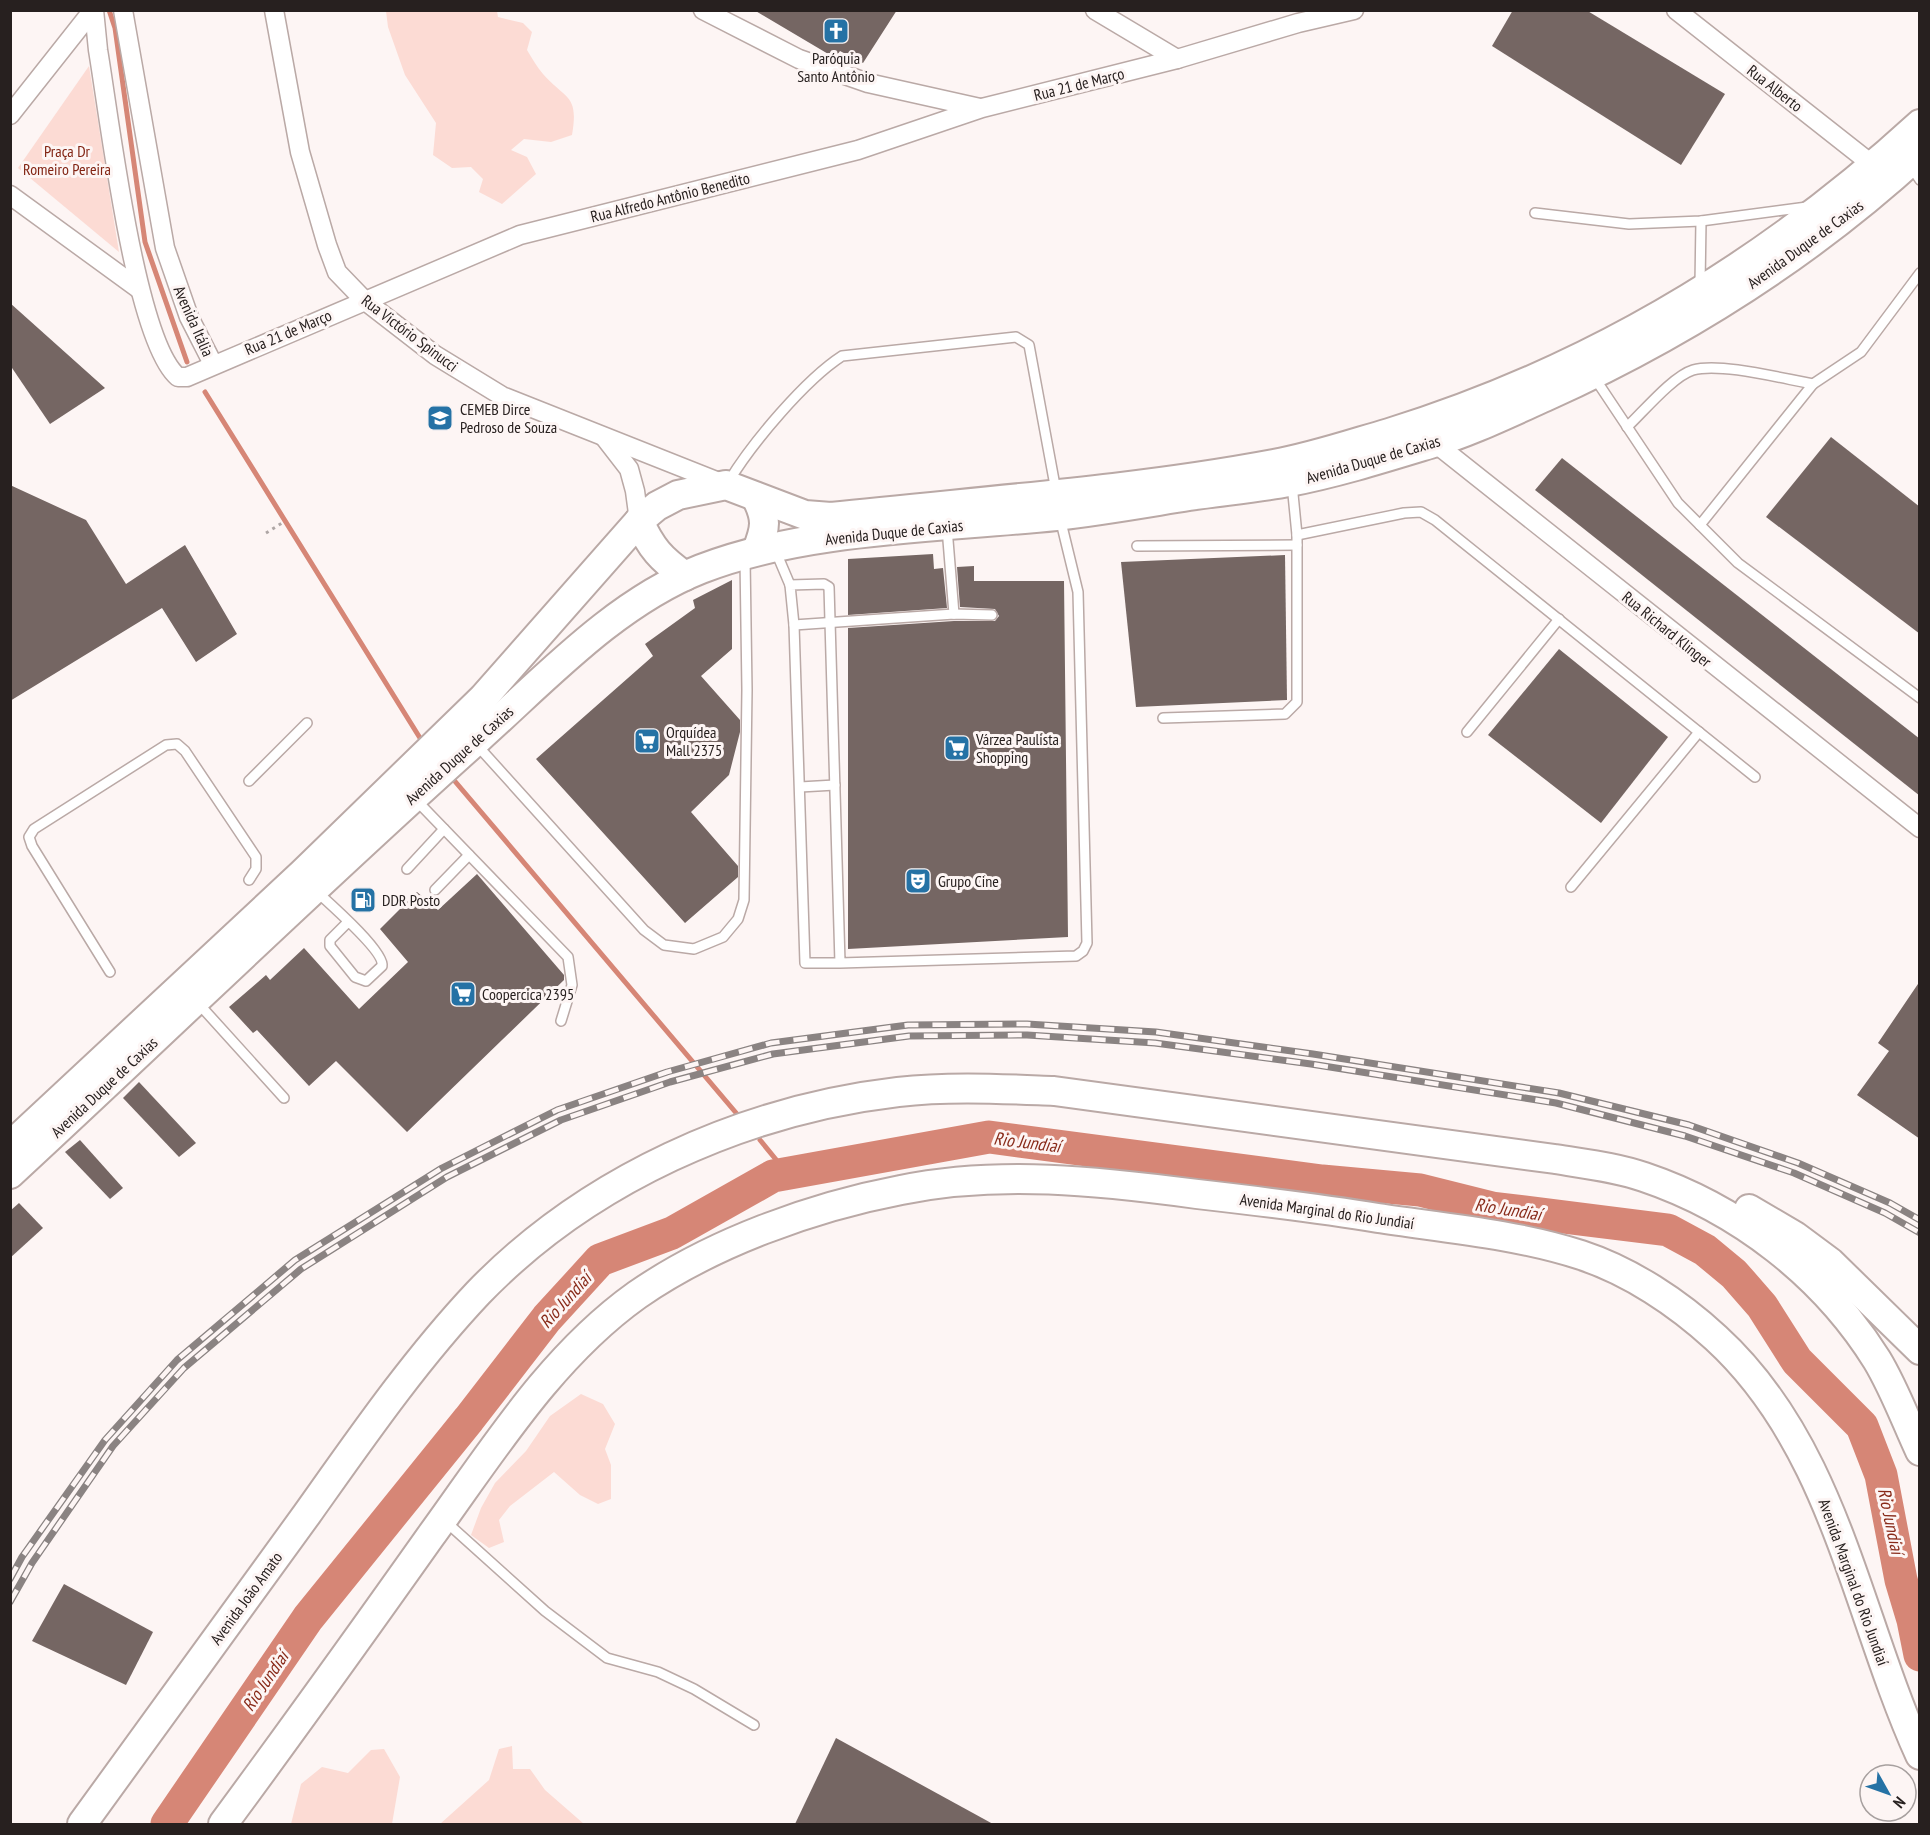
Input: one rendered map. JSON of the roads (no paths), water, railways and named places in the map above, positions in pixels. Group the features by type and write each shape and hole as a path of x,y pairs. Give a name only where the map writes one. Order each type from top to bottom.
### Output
{"main road":[{"name":"Avenida Duque de Caxias","path":"10,1174 316,891 412,797 573,654 632,606 685,576 759,551 947,526 1431,432 1477,427 1581,370 1664,314 1697,296 1824,206 1874,166 1920,124"},
{"name":"Avenida Duque de Caxias","path":"1581,370 1673,334 1763,276 1916,165"},
{"name":"Avenida Duque de Caxias","path":"726,485 805,515 831,517 1058,504 1292,481 1431,432"},
{"path":"685,576 661,560 639,521 657,506 678,495 726,485"},
{"path":"756,497 765,515 764,533 759,551"},
{"name":"Avenida Duque de Caxias","path":"10,1146 303,873 483,698 639,521"},
{"name":"Avenida João Amato","path":"82,1824 409,1372 488,1284 530,1245 594,1199 657,1163 742,1129 817,1105 899,1092 977,1088 1054,1091 1555,1159 1606,1167 1645,1177"},
{"path":"1645,1177 1684,1180 1724,1197 1795,1236 1858,1287 1900,1334 1920,1350"},
{"path":"1645,1177 1719,1211 1753,1232 1784,1253 1816,1283 1850,1320 1878,1362 1920,1451"},
{"name":"Avenida Marginal do Rio Jundiaí","path":"443,1520 516,1418 578,1345 638,1295 716,1250 810,1213 903,1189 974,1181 1033,1179 1100,1182 1355,1214 1494,1235 1581,1255 1627,1275 1675,1304 1716,1338 1755,1378 1790,1429 1833,1515 1897,1703 1920,1755"},
{"path":"223,1824 443,1520"}],"street":[{"path":"10,115 94,10"},
{"name":"Avenida Itália","path":"94,10 98,51 139,289 162,358 171,371 178,376 187,377 213,364 189,316 165,248 123,10"},
{"name":"Rua Victório Spinucci","path":"274,10 300,152 337,272 364,300 435,355 502,396 726,485"},
{"path":"1095,10 1177,59 1298,23 1354,10"},
{"name":"Rua Alberto","path":"1676,10 1874,166"},
{"path":"708,12 799,59 868,83 982,108"},
{"name":"Rua 21 de Março","path":"982,108 1177,59"},
{"name":"Rua Alfredo Antônio Benedito","path":"364,300 520,235 858,150 982,108"},
{"path":"10,195 139,289"},
{"name":"Rua 21 de Março","path":"213,364 364,300"},
{"name":"Rua Richard Klinger","path":"1431,432 1920,828"},
{"path":"604,437 629,469 639,521"}],"lane":[{"path":"1535,213 1629,224 1701,221 1776,209 1824,206"},
{"path":"1697,296 1701,280 1701,221"},
{"path":"1700,525 1812,384 1862,352 1920,273"},
{"path":"726,485 754,445 824,368 842,356 1016,337 1029,345 1058,504 1078,592 1087,943 1083,951 1076,956 805,963 794,625 790,585 759,551"},
{"path":"1627,427 1681,376 1694,370 1719,369 1812,384"},
{"path":"1581,370 1627,427 1678,503 1738,563 1920,698"},
{"path":"1163,718 1285,714 1297,702 1297,540 1292,481"},
{"path":"1137,546 1297,540 1332,526 1421,512 1755,777"},
{"path":"947,526 952,562 954,614"},
{"path":"474,742 644,930 664,945 694,949 723,937 738,920 744,900 747,690 759,551"},
{"path":"790,585 827,585 840,963"},
{"path":"794,625 954,614 993,615"},
{"path":"1467,732 1559,620"},
{"path":"249,781 307,723"},
{"path":"1570,887 1699,732"},
{"path":"110,972 32,846 29,837 34,830 166,745 177,744 185,751 256,857 256,869 249,880"},
{"path":"800,787 835,786"},
{"path":"412,797 568,957 572,985 561,1021"},
{"path":"407,869 444,829"},
{"path":"435,890 469,855"},
{"path":"316,891 348,922 383,961 366,981 355,977 330,946 330,940 348,922"},
{"path":"196,1002 284,1098"},
{"path":"443,1520 545,1611 607,1658 658,1672 694,1689 754,1725"}],"waterway":[{"path":"109,10 115,28 145,242 187,362"},
{"path":"205,392 420,738"},
{"path":"453,779 737,1114"},
{"name":"Rio Jundiaí","path":"167,1824 308,1618 469,1419 547,1318 600,1260 672,1233 773,1176 989,1137 1322,1181 1420,1190 1492,1208 1668,1230 1705,1250 1734,1274 1762,1306 1797,1361 1862,1426 1881,1475 1901,1580 1913,1620 1920,1655"},
{"path":"760,1140 787,1173"}],"railway":[{"path":"10,1579 22,1557 105,1440 177,1360 295,1260 442,1168 557,1110 667,1072 771,1043 908,1025 1027,1024 1156,1032 1313,1054 1559,1093 1689,1125 1798,1163 1890,1203 1920,1220"},
{"path":"10,1602 32,1563 113,1446 184,1368 301,1269 447,1177 561,1120 670,1082 773,1054 909,1036 1027,1035 1155,1043 1311,1064 1556,1103 1685,1136 1794,1173 1885,1213 1920,1233"}],"place":[{"name":"Paróquia Santo Antônio","path":"836,31"},
{"name":"CEMEB Dirce Pedroso de Souza","path":"440,418"},
{"name":"Orquídea Mall 2375","path":"647,741"},
{"name":"Várzea Paulista Shopping","path":"957,748"},
{"name":"Grupo Cine","path":"918,881"},
{"name":"DDR Posto","path":"363,900"},
{"name":"Coopercica 2395","path":"463,994"}],"park label":[{"name":"Praça Dr Romeiro Pereira","path":"67,160"}]}
